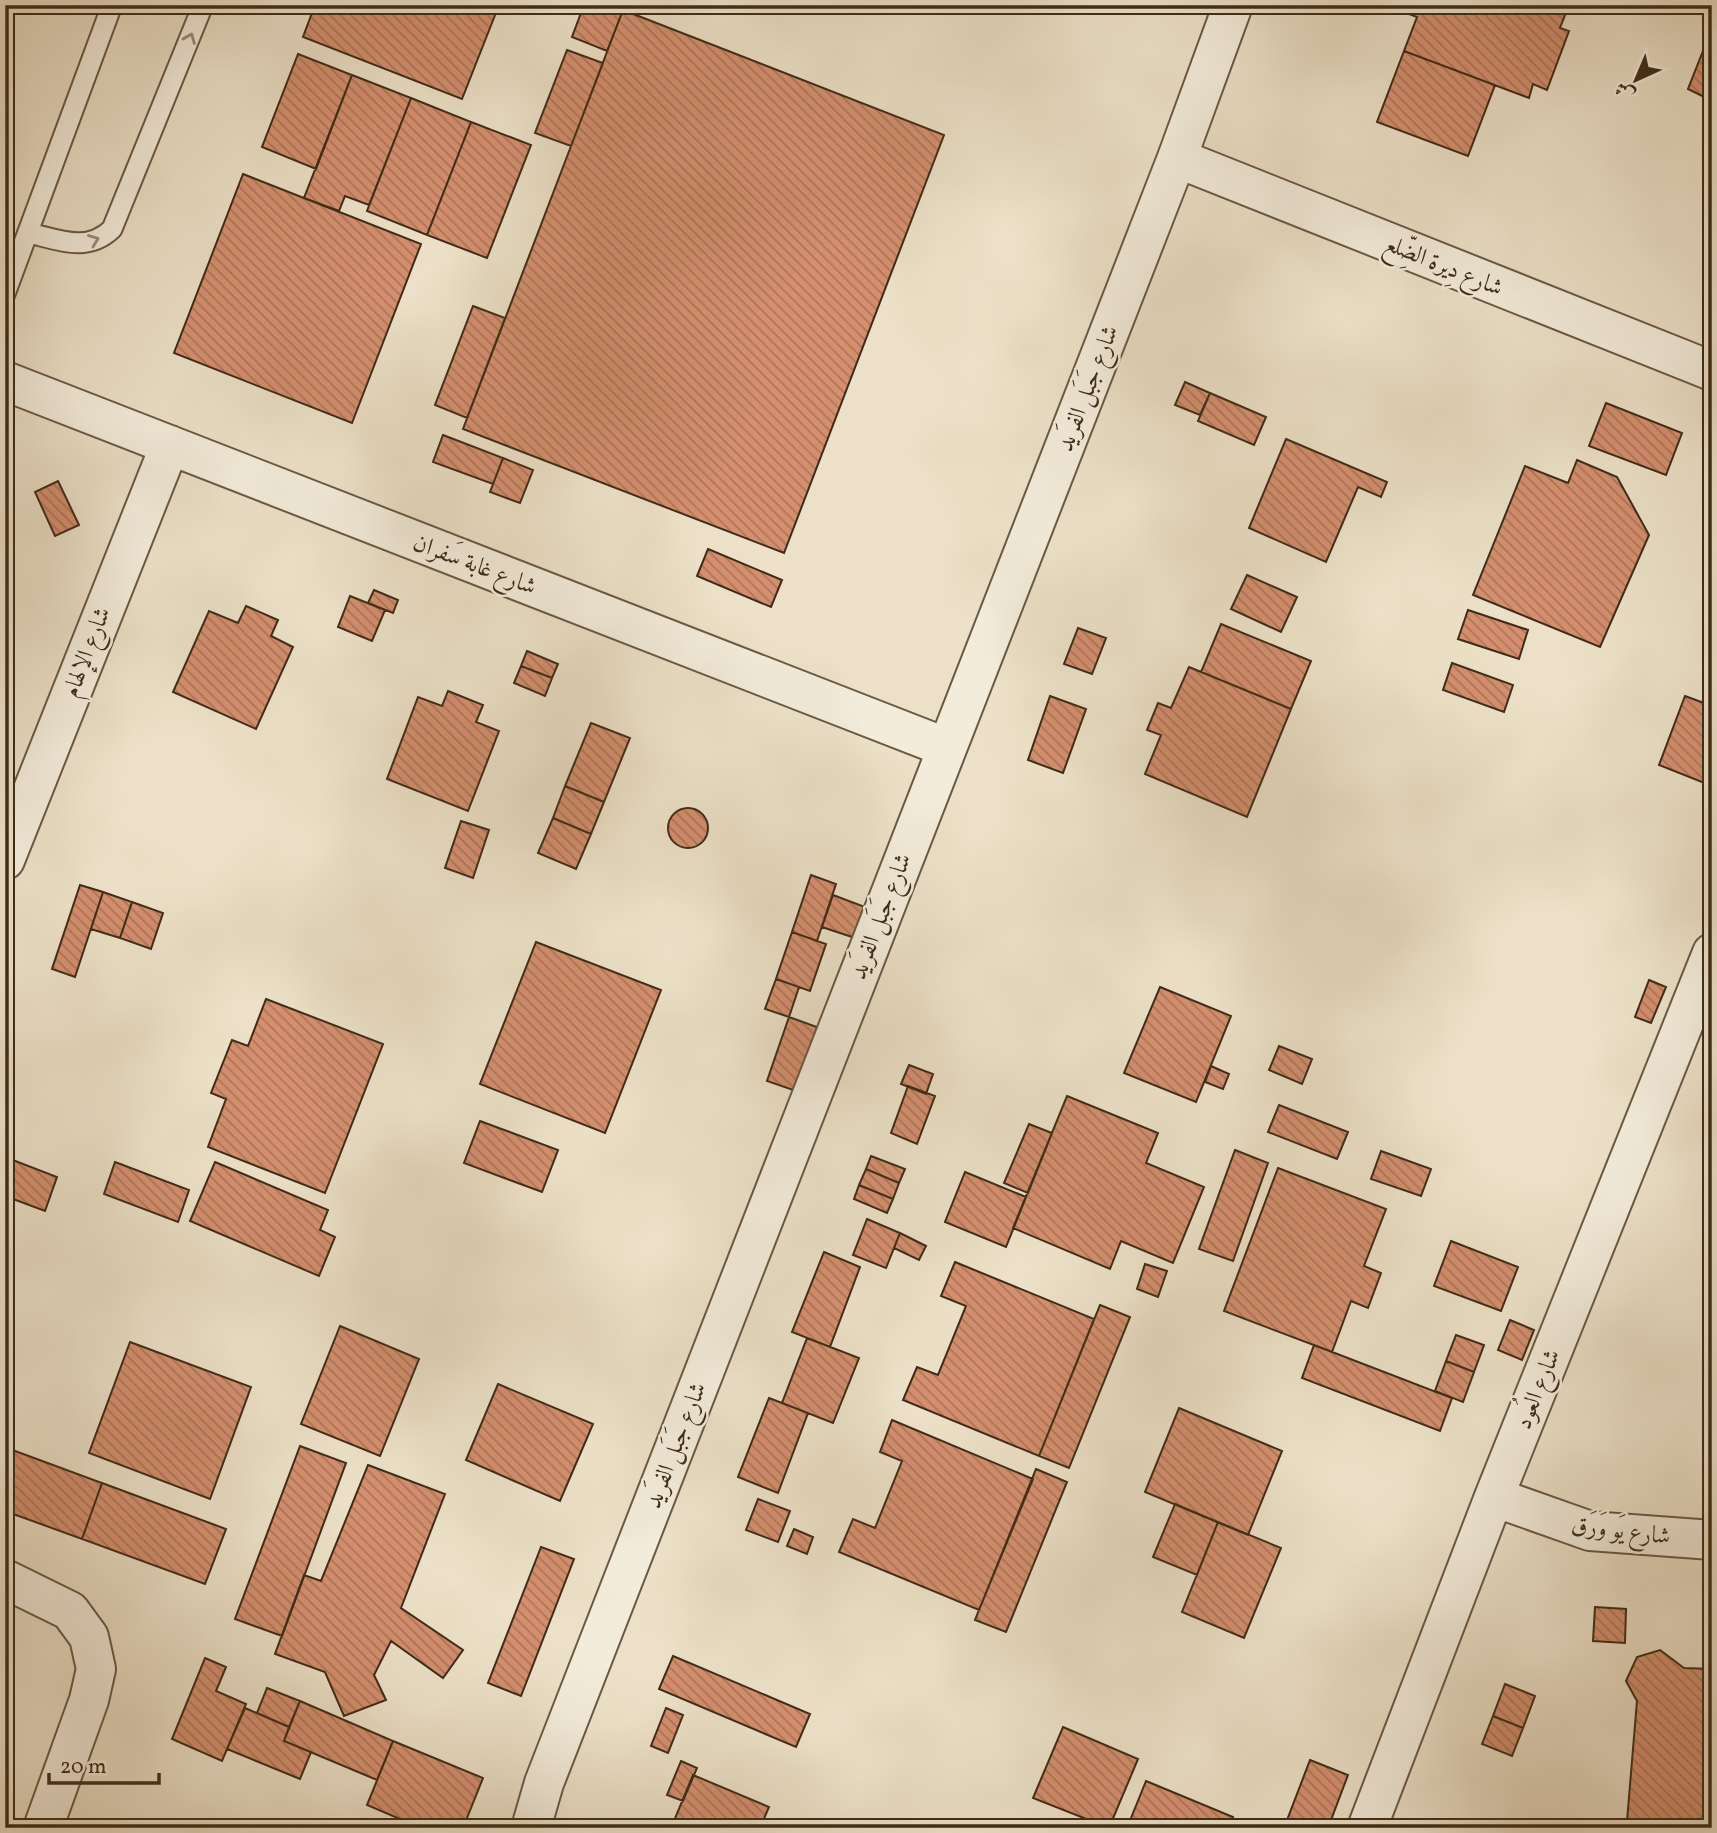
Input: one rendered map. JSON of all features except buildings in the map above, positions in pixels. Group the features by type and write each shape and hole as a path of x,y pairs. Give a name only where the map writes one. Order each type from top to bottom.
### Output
{"street":[{"name":"شارع جَبَل الفرَيد","path":"531,1828 549,1770 945,747 1177,158 1233,5"},
{"name":"شارع دِيرة الضِّلع","path":"1177,158 1712,371"},
{"name":"شارع غابة سَفران","path":"5,381 945,747"},
{"name":"شارع الإلهام","path":"5,860 170,445"},
{"name":"شارع العُود","path":"1367,1828 1494,1497 1712,953"},
{"name":"شارع يَو وَرَق","path":"1494,1497 1590,1531 1712,1540"},
{"path":"5,1579 70,1611 89,1637 96,1669 89,1700 43,1828"}],"lane":[{"path":"5,294 112,5"},
{"path":"29,233 75,244 89,244 102,239 112,229 203,5"}]}
